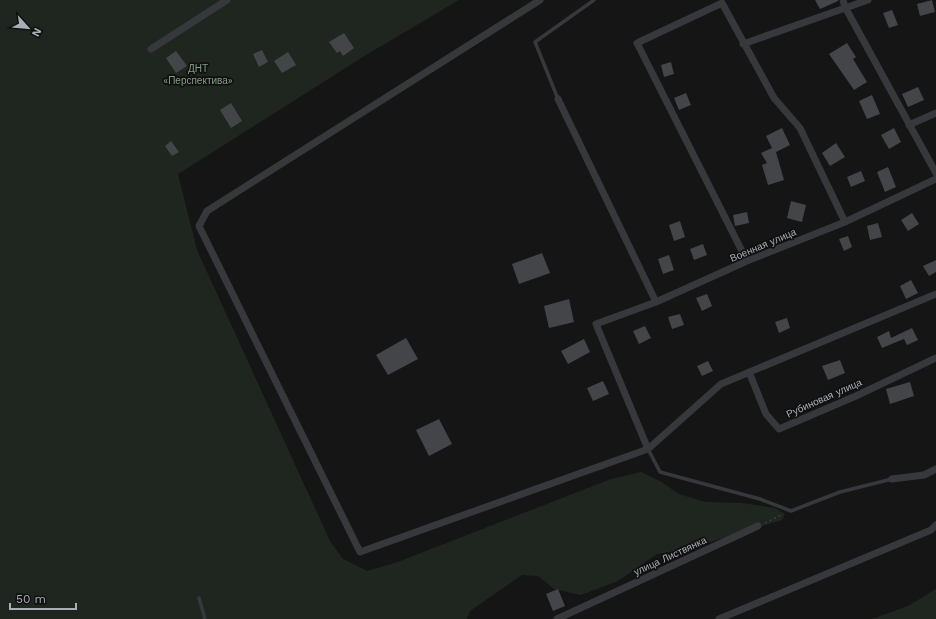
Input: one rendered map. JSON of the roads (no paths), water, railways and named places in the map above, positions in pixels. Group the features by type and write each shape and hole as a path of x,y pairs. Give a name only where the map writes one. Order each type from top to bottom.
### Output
{"street":[{"path":"151,49 227,0"},
{"path":"540,0 207,211 199,226 360,552 648,449 721,384 936,294"},
{"path":"743,44 844,4 868,0"},
{"path":"747,261 637,43 722,3 743,44 774,98 800,128 845,222"},
{"path":"844,4 936,173"},
{"path":"558,99 656,302"},
{"path":"909,125 936,113"},
{"name":"Военная улица","path":"648,449 596,324 656,302 747,261 845,222 936,179"},
{"name":"Рубиновая улица","path":"749,372 766,414 779,429 856,396 936,358"},
{"path":"892,479 924,475 936,469"},
{"path":"719,619 931,530 936,525"},
{"name":"улица Листвянка","path":"557,619 758,526"}],"lane":[{"path":"558,99 536,42 594,0"},
{"path":"648,449 660,472 760,499 791,511 840,492 892,479"},
{"path":"199,598 205,619"}],"park label":[{"name":"ДНТ «Перспектива»","path":"198,74"}]}
